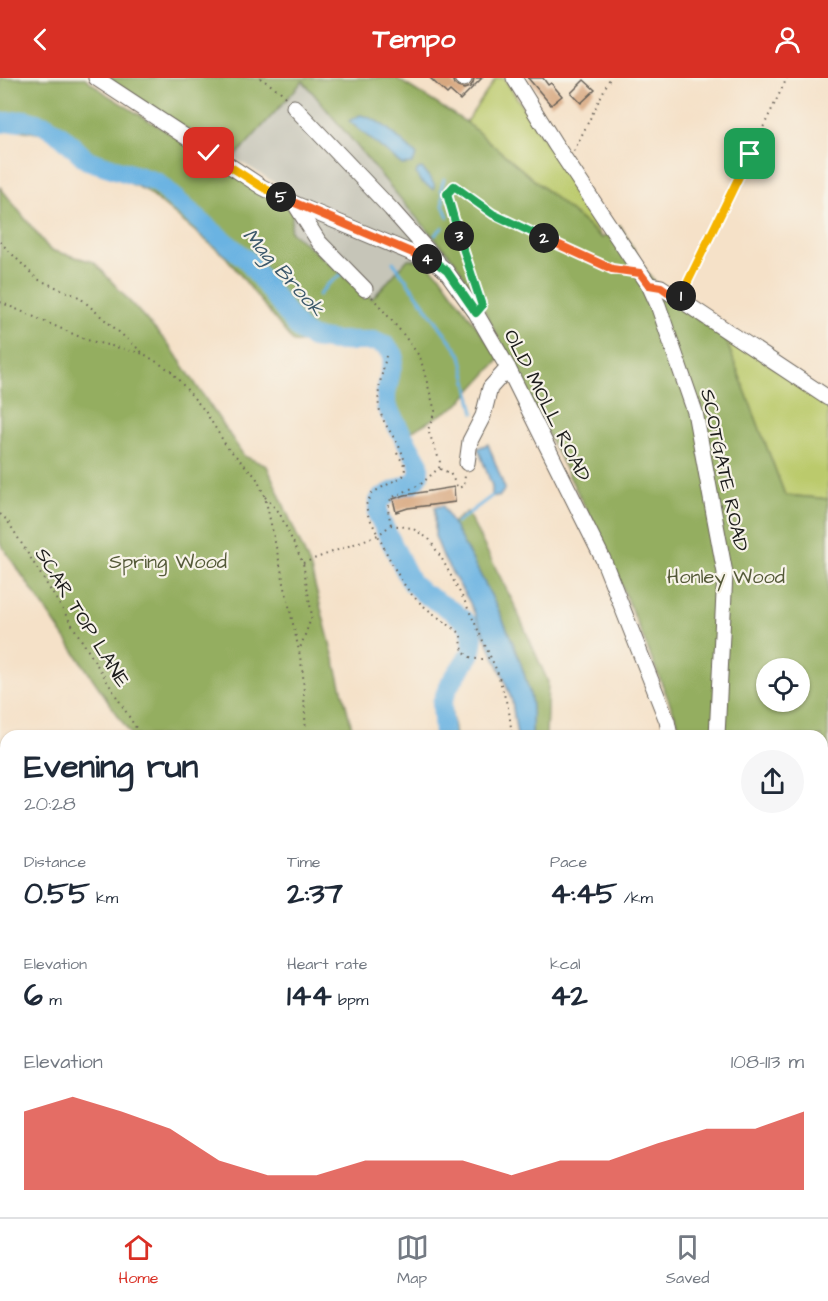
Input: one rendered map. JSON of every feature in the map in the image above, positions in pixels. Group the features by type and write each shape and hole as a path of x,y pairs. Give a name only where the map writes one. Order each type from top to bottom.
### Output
{"street":[{"name":"OLD MOLL ROAD","path":"96,78 262,187 295,204 438,264 447,271 476,313 508,368 603,559 669,730"},
{"name":"SCOTGATE ROAD","path":"514,78 645,279 658,305 695,412 725,573 717,730"},
{"path":"294,107 391,209 438,264"},
{"path":"295,204 319,242 365,289"},
{"path":"645,279 826,391"},
{"path":"467,463 470,441 483,416 490,387 508,368"}],"path":[{"path":"260,78 280,91 294,107"},
{"path":"568,163 610,78"},
{"path":"679,300 787,78"},
{"path":"478,295 447,194 454,186 493,214 552,243 612,269 645,279"},
{"path":"0,242 38,279 79,297 144,354 171,371 206,411 227,447 256,477 265,497 299,651 303,674 306,730"},
{"path":"365,289 420,357 435,411 428,430 440,462 439,468 421,484 391,498 388,510 391,525"},
{"path":"0,302 87,340 144,354"},
{"path":"386,356 378,397 380,413 402,452 406,471 403,476 372,494 366,505 368,514 399,575 415,598 460,633 465,653 475,660 491,657"},
{"path":"397,453 405,466"},
{"path":"439,468 450,473 458,488 461,488 464,486 467,463"},
{"path":"265,497 279,512 303,563 312,616 299,651"},
{"name":"SCAR TOP LANE","path":"0,514 7,520 137,730"},
{"path":"303,563 378,535 391,525 412,528 429,539 465,602 491,657 510,711 512,730"}],"shaded area":[{"path":"303,81 455,261 408,259 372,299 290,231 294,206 287,190 234,158"}],"green space":[{"path":"0,78 85,78 109,96 268,194 294,206 290,231 372,299 408,259 422,261 439,274 500,359 458,405 398,439 383,409 382,395 389,355 384,350 293,342 226,257 145,190 81,162 55,136 13,129 0,130"},
{"name":"Honley Wood","path":"104,78 396,78 466,122 602,238 620,225 646,271 672,302 724,335 785,495 828,499 828,730 679,730 608,552 482,306 455,261 303,81 234,158"},
{"path":"496,78 504,78 563,168 602,238 466,122"},
{"name":"Spring Wood","path":"0,187 50,250 94,262 170,346 244,456 267,466 310,566 352,730 128,730 0,543"},
{"path":"724,335 828,402 828,499 785,495"},
{"path":"467,512 513,602 548,682 546,730 532,730 531,702 501,615 452,523"},
{"path":"449,693 454,730 438,730 435,696"}],"water":[{"path":"360,115 383,125 417,155 412,164 402,165 349,121"},
{"path":"422,168 434,184 434,190 420,181 416,173"},
{"path":"488,444 505,489 499,497 492,496 492,486 478,448"},
{"path":"443,506 505,624 531,699 532,730 516,730 512,701 503,676 469,601 445,561 435,536 435,507"}],"building":[{"path":"430,78 452,78 454,84 464,89 470,87 474,78 482,78 460,100 450,91 447,94"},
{"path":"528,78 543,78 548,85 551,83 562,96 551,105"},
{"path":"584,80 595,90 581,103 571,93"},
{"path":"454,487 455,502 408,508 396,512 393,499"}],"waterway":[{"name":"Mag Brook","path":"0,123 26,120 47,126 63,137 87,160 156,182 247,260 299,329 312,338 335,341 374,341 385,345 394,355 386,394 386,406 419,464 419,476 413,483 380,499 378,515 411,582 467,623 473,637 471,653 449,685 442,703 444,730"},
{"path":"444,179 441,189 443,205 448,217"},
{"path":"435,235 443,227"},
{"path":"393,262 461,355 474,413"},
{"path":"319,295 327,285 342,274"},
{"path":"456,523 492,496"}],"route":[{"path":"209,153 262,187 295,204 438,264 447,271 476,313 482,306 447,194 454,186 493,214 612,269 640,273 649,285 661,287 679,300 750,154"}]}
